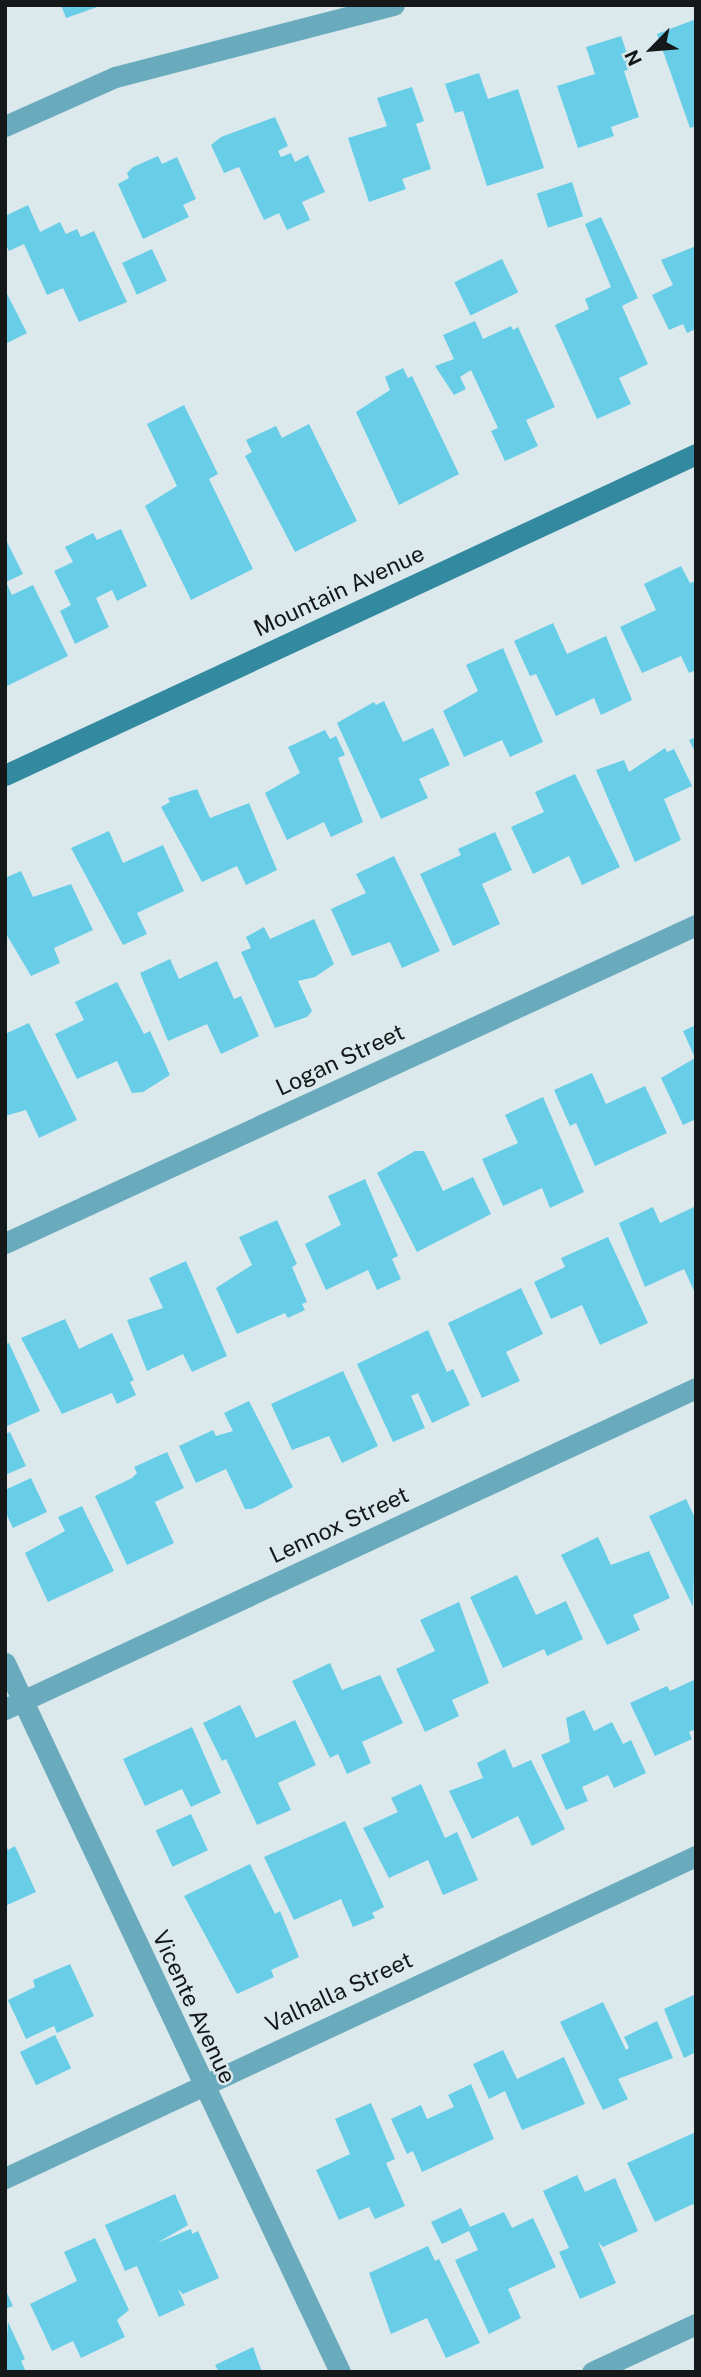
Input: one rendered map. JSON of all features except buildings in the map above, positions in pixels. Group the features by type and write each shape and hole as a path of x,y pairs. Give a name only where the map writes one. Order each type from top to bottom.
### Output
{"street":[{"path":"5,126 116,78 394,5"},
{"name":"Mountain Avenue","path":"5,775 696,454"},
{"name":"Logan Street","path":"5,1243 696,925"},
{"name":"Lennox Street","path":"14,1705 696,1388"},
{"name":"Vicente Avenue","path":"5,1663 14,1705 340,2372"},
{"name":"Valhalla Street","path":"5,2178 696,1856"},
{"path":"592,2372 696,2324"}]}
